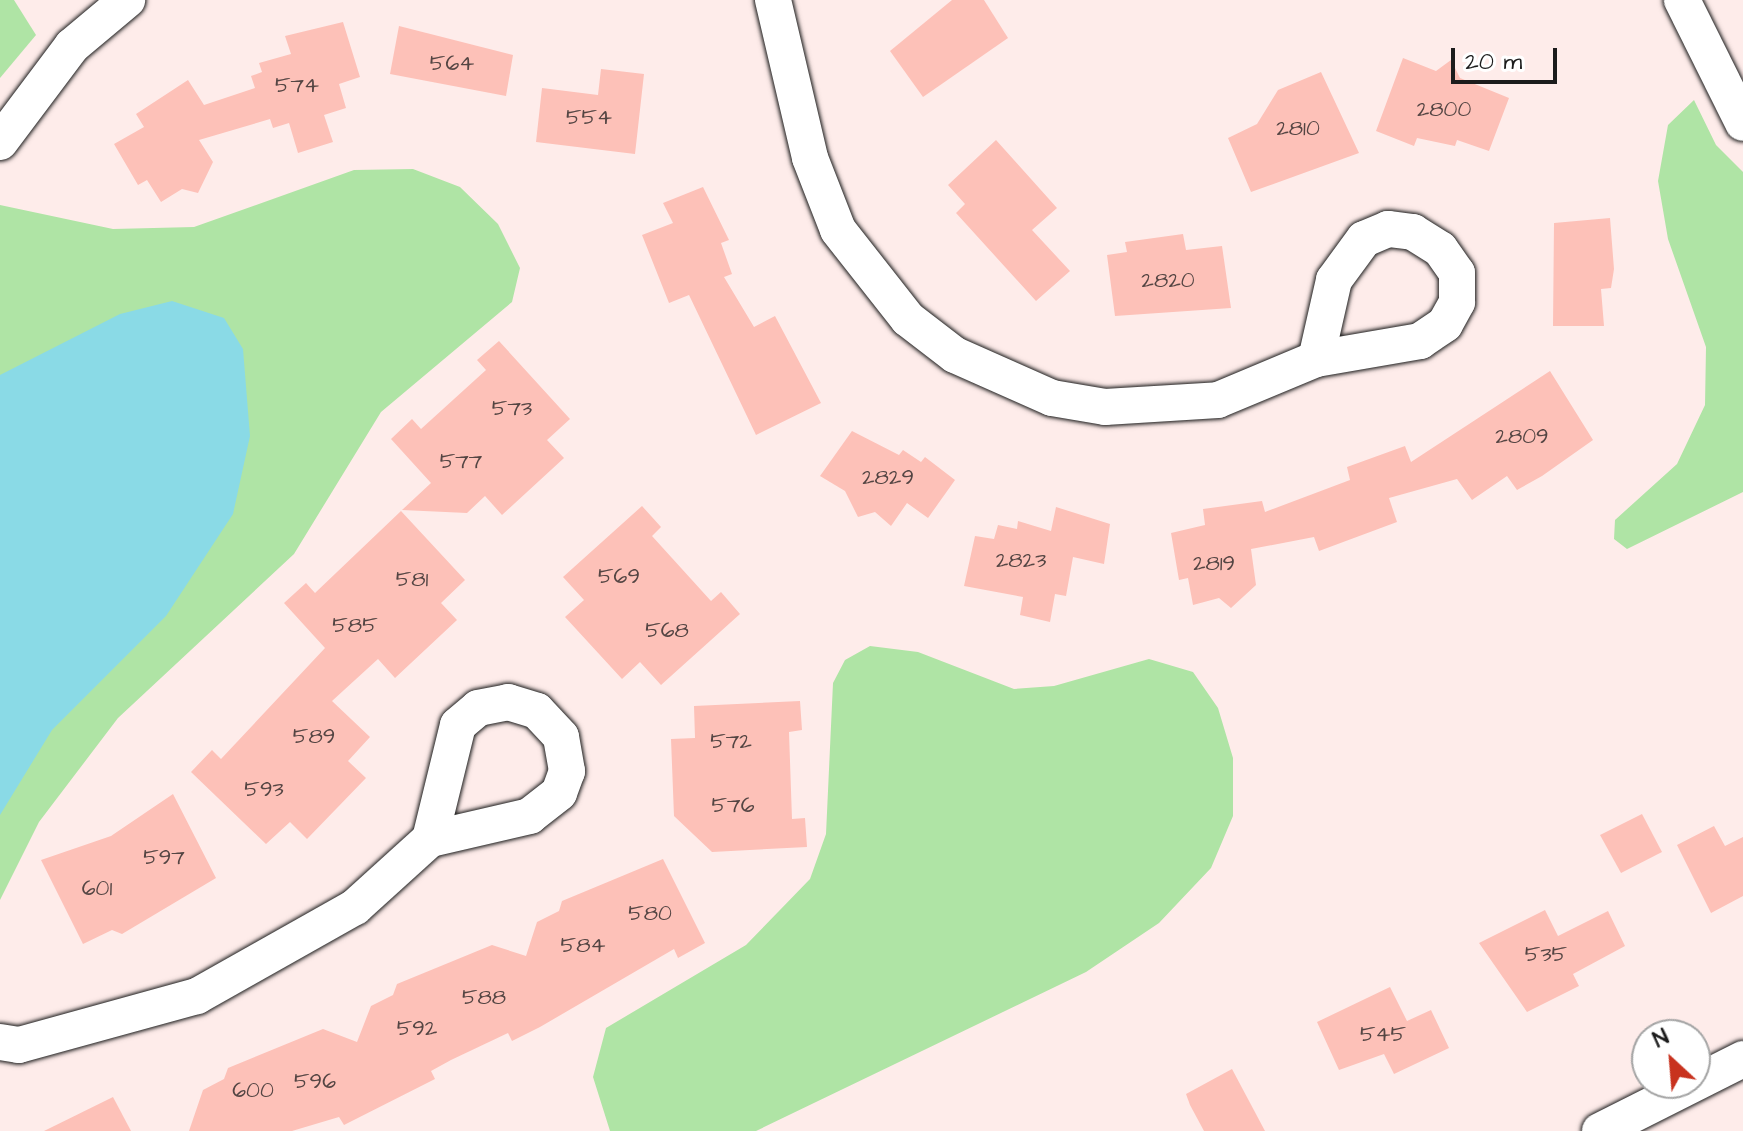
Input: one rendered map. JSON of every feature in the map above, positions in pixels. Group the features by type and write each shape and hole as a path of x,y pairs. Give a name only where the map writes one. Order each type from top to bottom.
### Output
{"street":[{"path":"0,142 72,46 127,0"},
{"path":"773,0 810,158 838,230 880,289 955,355 1052,398 1159,408 1218,400 1316,359"},
{"path":"1682,0 1743,123"},
{"path":"6,1053 211,990 369,898 430,839"},
{"path":"1600,1131 1743,1059"}],"green space":[{"path":"0,0 14,0 36,35 0,78"},
{"path":"1694,100 1716,145 1743,172 1743,492 1627,549 1614,539 1615,520 1677,464 1705,405 1706,347 1668,239 1658,181 1668,125"},
{"path":"413,169 460,187 498,224 520,268 512,302 381,412 294,554 118,718 39,822 0,900 0,205 113,229 194,227 354,170"},
{"path":"870,646 918,652 1014,689 1054,686 1149,659 1193,672 1218,708 1233,758 1233,816 1211,868 1159,923 1086,972 756,1131 610,1131 593,1077 606,1028 746,945 810,879 826,834 833,683 845,660"}],"water":[{"path":"172,301 224,318 243,349 250,436 233,514 166,616 52,730 0,815 0,375 120,314"}],"building":[{"path":"952,0 984,0 1008,38 923,97 890,51"},
{"path":"343,22 360,77 339,84 346,108 324,115 333,142 298,153 289,123 273,128 270,119 199,140 213,162 198,193 182,189 161,202 147,180 138,185 114,144 144,127 136,114 188,80 204,105 255,88 251,76 262,72 259,63 291,54 285,36"},
{"path":"399,26 513,55 506,96 390,74"},
{"path":"1403,58 1436,71 1451,60 1460,78 1509,98 1489,151 1457,140 1455,146 1417,138 1414,146 1376,131"},
{"path":"601,69 644,74 635,154 536,142 542,88 598,95"},
{"path":"1321,72 1359,153 1251,192 1228,138 1257,124 1278,90"},
{"path":"996,140 1057,208 1032,230 1070,271 1036,301 956,213 965,204 948,185"},
{"path":"703,187 729,240 721,243 732,274 724,277 754,327 775,316 821,403 756,435 689,295 669,303 642,235 673,223 663,203"},
{"path":"1610,218 1614,269 1611,288 1601,289 1604,326 1553,326 1554,223"},
{"path":"1183,234 1186,250 1222,246 1231,308 1115,316 1107,255 1127,252 1125,242"},
{"path":"499,341 570,419 547,440 564,458 502,515 485,496 467,513 402,510 431,483 391,439 412,419 421,429 486,370 477,360"},
{"path":"1550,371 1593,440 1542,476 1517,490 1507,476 1472,500 1457,479 1389,498 1397,522 1319,551 1314,537 1251,549 1256,585 1231,608 1219,598 1193,605 1188,578 1179,580 1171,533 1205,525 1203,509 1262,501 1265,512 1350,480 1347,467 1405,446 1411,462"},
{"path":"852,431 899,455 903,450 921,462 925,457 955,480 928,518 907,503 891,526 875,512 858,517 845,491 820,476"},
{"path":"642,506 661,527 652,536 711,601 721,592 740,614 661,685 640,662 622,679 565,617 584,600 563,577"},
{"path":"1056,507 1110,524 1104,564 1073,557 1066,596 1055,594 1050,622 1020,615 1023,597 964,586 975,536 994,539 998,525 1017,529 1018,521 1051,531"},
{"path":"401,511 465,580 441,603 457,620 395,678 378,659 332,701 370,737 348,761 366,778 307,839 290,822 266,844 191,772 212,750 221,759 325,648 284,603 306,583 315,593"},
{"path":"800,701 802,730 789,732 792,819 805,818 807,847 712,852 674,816 671,739 695,738 694,706"},
{"path":"173,794 216,878 122,934 112,930 83,944 41,860 111,836"},
{"path":"1642,814 1662,852 1621,873 1600,835"},
{"path":"1714,826 1725,846 1743,837 1743,896 1711,913 1677,845"},
{"path":"663,859 705,943 678,958 674,949 512,1041 508,1033 451,1060 431,1071 435,1079 344,1125 339,1117 292,1131 189,1131 203,1090 224,1079 228,1068 323,1029 357,1042 371,1006 393,995 397,984 492,945 526,956 537,922 559,911 562,901"},
{"path":"1545,910 1558,936 1608,911 1625,946 1573,974 1579,986 1527,1012 1479,943"},
{"path":"1390,987 1407,1021 1431,1010 1449,1048 1394,1074 1384,1054 1339,1070 1317,1022"},
{"path":"1232,1069 1265,1131 1204,1131 1190,1105 1186,1094"},
{"path":"113,1097 131,1131 44,1131"}]}
